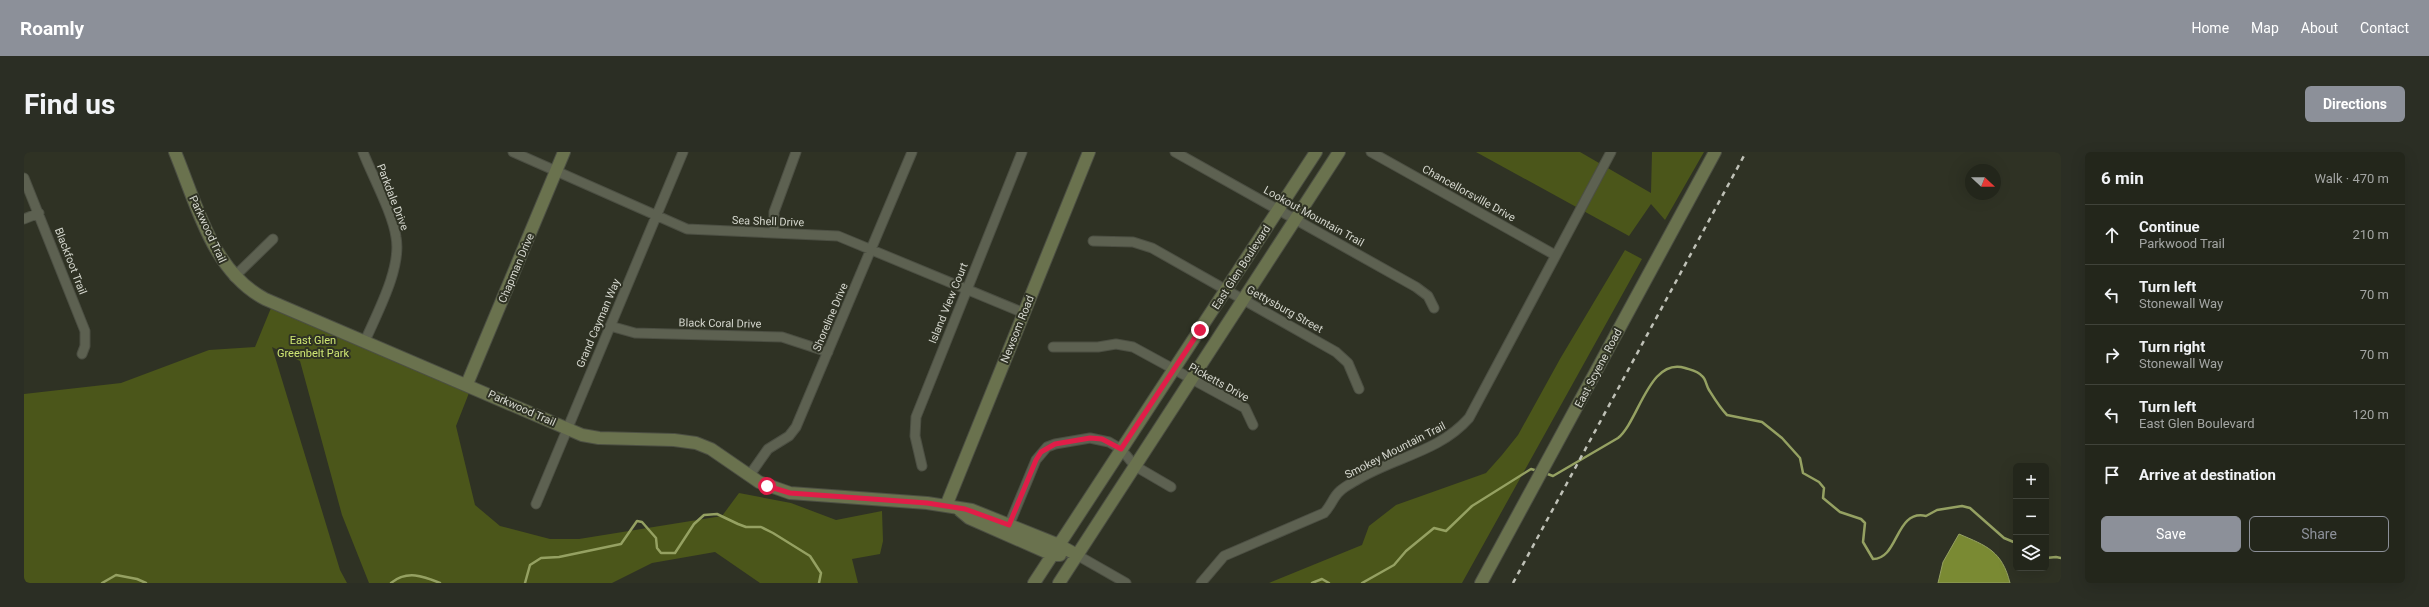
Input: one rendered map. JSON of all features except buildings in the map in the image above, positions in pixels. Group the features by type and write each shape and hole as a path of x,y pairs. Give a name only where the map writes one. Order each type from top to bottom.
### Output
{"street":[{"name":"Parkwood Trail","path":"176,152 213,245 234,277 265,299 467,384 568,429 599,438 674,440 696,443 711,449 749,476 767,486 790,493 972,510 1007,529 1056,550 1077,555"},
{"name":"Parkdale Drive","path":"363,152 394,228 397,248 391,276 365,341"},
{"name":"Sea Shell Drive","path":"513,152 556,173 687,229 698,231 774,232 829,235 872,250 967,288 1024,313"},
{"name":"Chapman Drive","path":"467,384 564,152"},
{"name":"Grand Cayman Way","path":"536,504 682,152"},
{"path":"774,232 774,212 796,152"},
{"name":"Shoreline Drive","path":"749,476 768,449 793,432 872,250 912,152"},
{"name":"Island View Court","path":"922,466 915,436 916,417 1022,152"},
{"name":"Newsom Road","path":"952,507 1024,313 1089,152"},
{"name":"Lookout Mountain Trail","path":"1175,152 1416,287 1428,296 1434,308"},
{"name":"East Glen Boulevard","path":"1034,583 1316,152"},
{"name":"East Glen Boulevard","path":"1059,583 1339,152"},
{"name":"Chancellorsville Drive","path":"1371,152 1556,255"},
{"name":"Smokey Mountain Trail","path":"1200,583 1224,556 1324,513 1332,506 1339,492 1356,480 1436,444 1460,429 1469,418 1611,152"},
{"name":"East Scyene Road","path":"1481,583 1715,152"},
{"name":"Blackfoot Trail","path":"24,178 85,331 85,346 82,354"},
{"path":"24,219 39,213"},
{"path":"234,277 273,239"},
{"name":"Gettysburg Street","path":"1093,241 1142,244 1226,290 1336,352 1348,363 1358,389"},
{"name":"Black Coral Drive","path":"610,326 635,334 782,337 828,352"},
{"name":"Picketts Drive","path":"1053,347 1098,347 1124,344 1133,347 1244,408 1253,425"},
{"path":"1007,529 1036,460 1047,447 1096,438 1109,442 1121,449 1135,466 1171,487"},
{"path":"1077,555 1126,583"}],"green space":[{"path":"1476,152 1580,152 1651,193 1652,152 1704,152 1665,220 1651,204 1629,236"},
{"path":"1625,250 1642,259 1462,583 1269,583 1362,545 1369,526 1396,505 1486,473 1518,435 1560,359"},
{"name":"East Glen Greenbelt Park","path":"271,308 469,393 456,426 475,505 500,526 550,539 579,539 722,516 739,493 791,503 836,520 882,511 883,541 880,554 852,559 858,583 760,583 715,552 652,563 612,583 369,583 342,515 300,361 272,347 340,570 347,583 24,583 24,394 121,383 209,350 255,347"}],"shaded area":[{"path":"1959,534 1978,542 1992,551 2003,564 2010,583 1938,583 1943,562"}],"waterway":[{"path":"1545,473 1553,476 1618,438 1625,430 1646,392 1662,372 1673,367 1685,368 1696,372 1703,377 1711,393 1727,415 1762,422 1782,438 1800,458 1803,473 1819,482 1824,488 1823,498 1840,512 1861,519 1865,523 1863,542 1873,559 1881,557 1888,551 1902,527 1908,520 1916,516 1926,516 1937,510 1962,506 1970,508 2004,538 2013,542"},
{"path":"1362,583 1394,565 1406,551 1434,528 1446,531 1472,506 1531,469 1538,471"},
{"path":"525,583 530,565 541,558 559,557 621,544 637,521 642,522 656,538 657,548 661,553 675,553 694,524 704,515 717,514 746,527 761,527 810,556 821,573 819,583"},
{"path":"2049,558 2061,558"},
{"path":"102,583 116,575 137,579 146,583"},
{"path":"391,583 397,579 409,575 421,576 440,583"},
{"path":"1312,583 1322,579 1329,583"}],"railway":[{"path":"1513,583 1746,152"}],"route":[{"path":"767,486 790,493 927,503 972,510 1009,525 1036,460 1041,452 1047,447 1055,444 1090,438 1102,439 1121,449 1200,330"}]}
